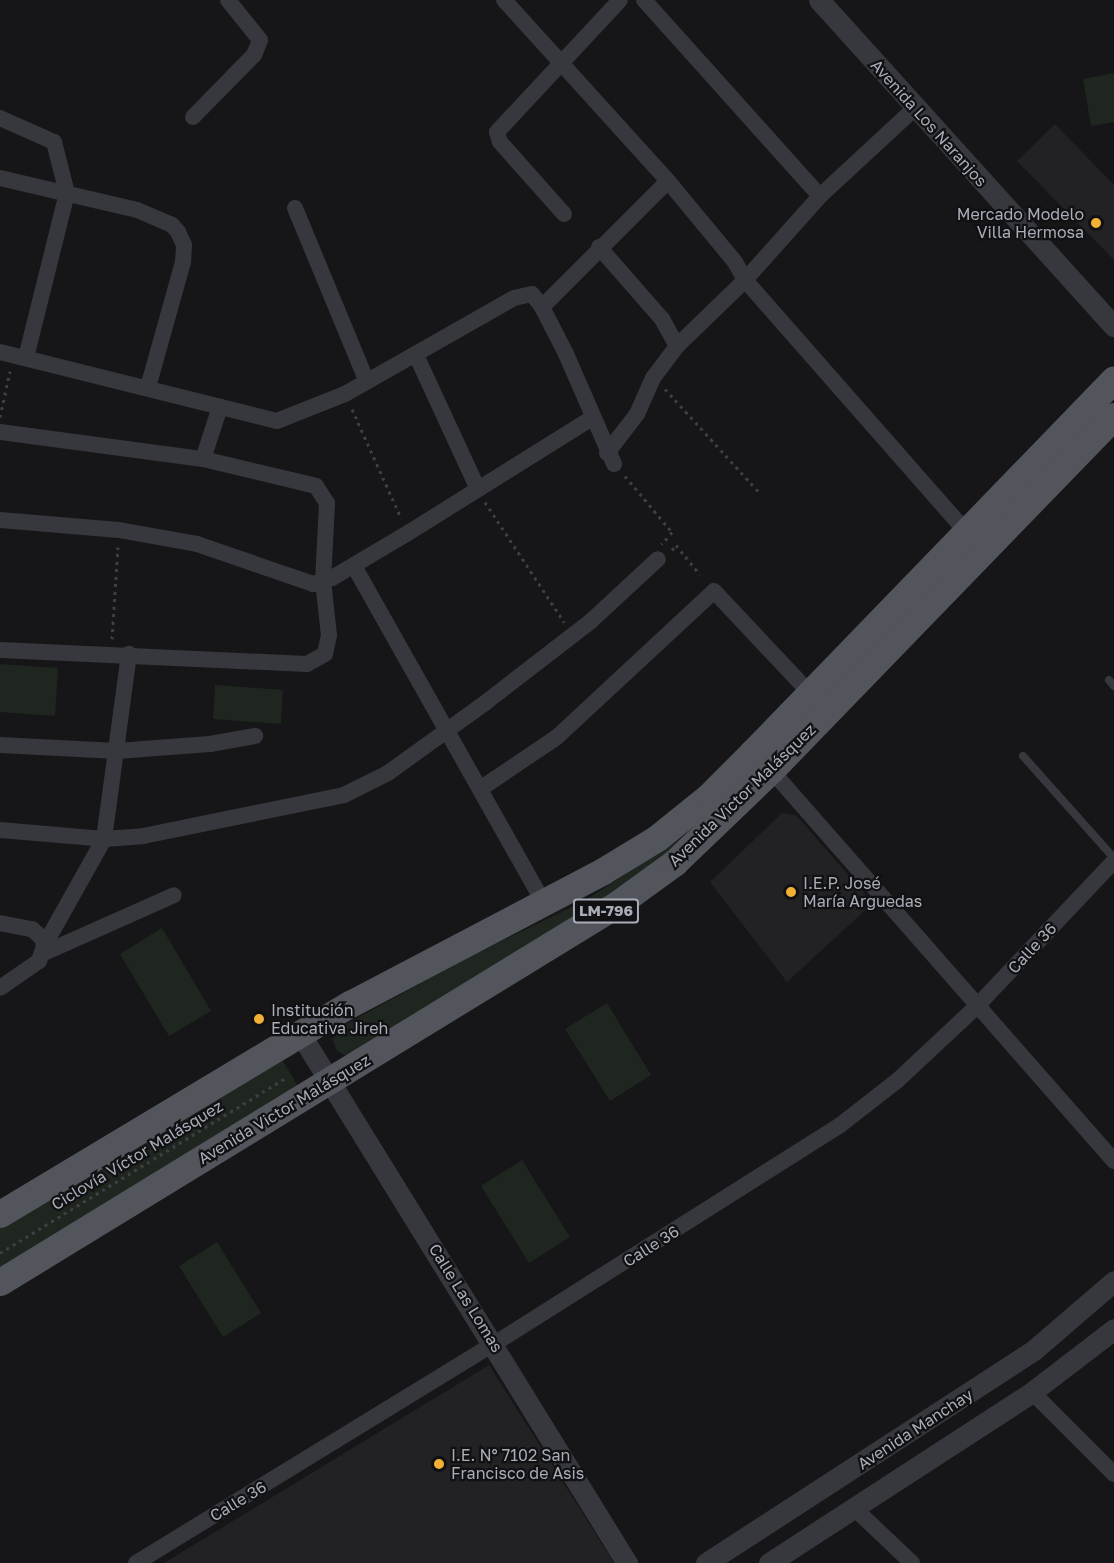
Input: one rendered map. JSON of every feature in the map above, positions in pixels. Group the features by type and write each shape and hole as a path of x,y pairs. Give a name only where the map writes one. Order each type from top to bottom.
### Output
{"main road":[{"name":"Avenida Victor Malásquez","path":"0,1214 350,1004 631,855 684,818 1114,379"},
{"name":"Avenida Victor Malásquez","path":"0,1282 331,1081 642,887 695,845 771,770 1114,416"}],"street":[{"path":"194,117 254,55 260,40 228,0"},
{"path":"504,0 558,63 668,181 735,262 745,280 965,530"},
{"path":"564,214 500,142 497,132 558,63 620,0"},
{"path":"644,0 820,196"},
{"name":"Avenida Los Naranjos","path":"819,0 1114,326"},
{"path":"610,458 637,414 653,378 677,346 745,280 820,196 915,108"},
{"path":"0,118 54,142 67,193 12,358 148,387 277,422 367,382 524,294 536,297 543,307 610,458"},
{"path":"0,178 137,210 172,225 181,238 183,262 148,387"},
{"path":"543,307 599,247 668,181"},
{"path":"295,208 367,382"},
{"path":"599,247 662,319 677,346"},
{"path":"416,355 482,496"},
{"path":"203,459 220,407"},
{"path":"0,520 119,530 197,544 302,582 323,581 482,496 592,418"},
{"path":"0,432 203,459 305,483 322,491 327,503 323,581 329,635 327,650 318,661 299,664 112,653 0,650"},
{"path":"0,830 104,839 183,830 344,795 388,772 446,732 591,621 658,559"},
{"path":"354,566 544,903"},
{"path":"480,789 556,737 714,591 809,692"},
{"path":"0,988 39,961 104,839 129,654"},
{"path":"0,745 117,751 210,744 255,736"},
{"path":"771,770 1114,1161"},
{"name":"Calle 36","path":"136,1563 494,1344 807,1148 898,1080 977,1006 1114,860"},
{"path":"44,949 174,895"},
{"path":"0,923 32,929 42,938 44,949"},
{"name":"Calle Las Lomas","path":"301,1035 494,1344 627,1563"},
{"name":"Avenida Manchay","path":"706,1563 1035,1349 1114,1281"},
{"name":"Avenida Manchay","path":"769,1563 1032,1392 1114,1329"},
{"path":"1032,1392 1114,1474"},
{"path":"854,1508 912,1563"}],"lane":[{"path":"1023,756 1114,860"}],"path":[{"path":"0,417 12,358"},
{"path":"660,384 758,491"},
{"path":"352,409 402,520"},
{"path":"610,458 672,531 660,545 669,554 676,545 700,575"},
{"path":"482,496 566,626"},
{"path":"112,653 119,530"},
{"name":"Ciclovía Víctor Malásquez","path":"0,1252 286,1078"}],"shaded area":[{"path":"1114,73 1114,122 1091,126 1083,79"},
{"name":"Mercado Modelo Villa Hermosa","path":"1055,124 1114,185 1114,260 1017,161"},
{"path":"0,664 58,668 55,716 0,712"},
{"path":"215,685 283,690 281,724 213,719"},
{"name":"I.E.P. José María Arguedas","path":"782,813 796,815 873,903 787,982 710,882"},
{"path":"700,825 663,862 347,1056 337,1051 330,1033 469,957 586,900"},
{"path":"162,928 211,1011 169,1036 120,954"},
{"path":"607,1003 651,1075 610,1101 565,1029"},
{"path":"283,1061 299,1088 0,1268 0,1225"},
{"path":"522,1160 570,1237 529,1263 481,1186"},
{"path":"217,1242 261,1313 223,1337 179,1266"},
{"name":"I.E. N° 7102 San Francisco de Asis","path":"489,1365 614,1563 164,1563"}],"place":[{"name":"Mercado Modelo Villa Hermosa","path":"1096,223"},
{"name":"I.E.P. José María Arguedas","path":"791,892"},
{"name":"Institución Educativa Jireh","path":"259,1019"},
{"name":"I.E. N° 7102 San Francisco de Asis","path":"439,1464"}]}
